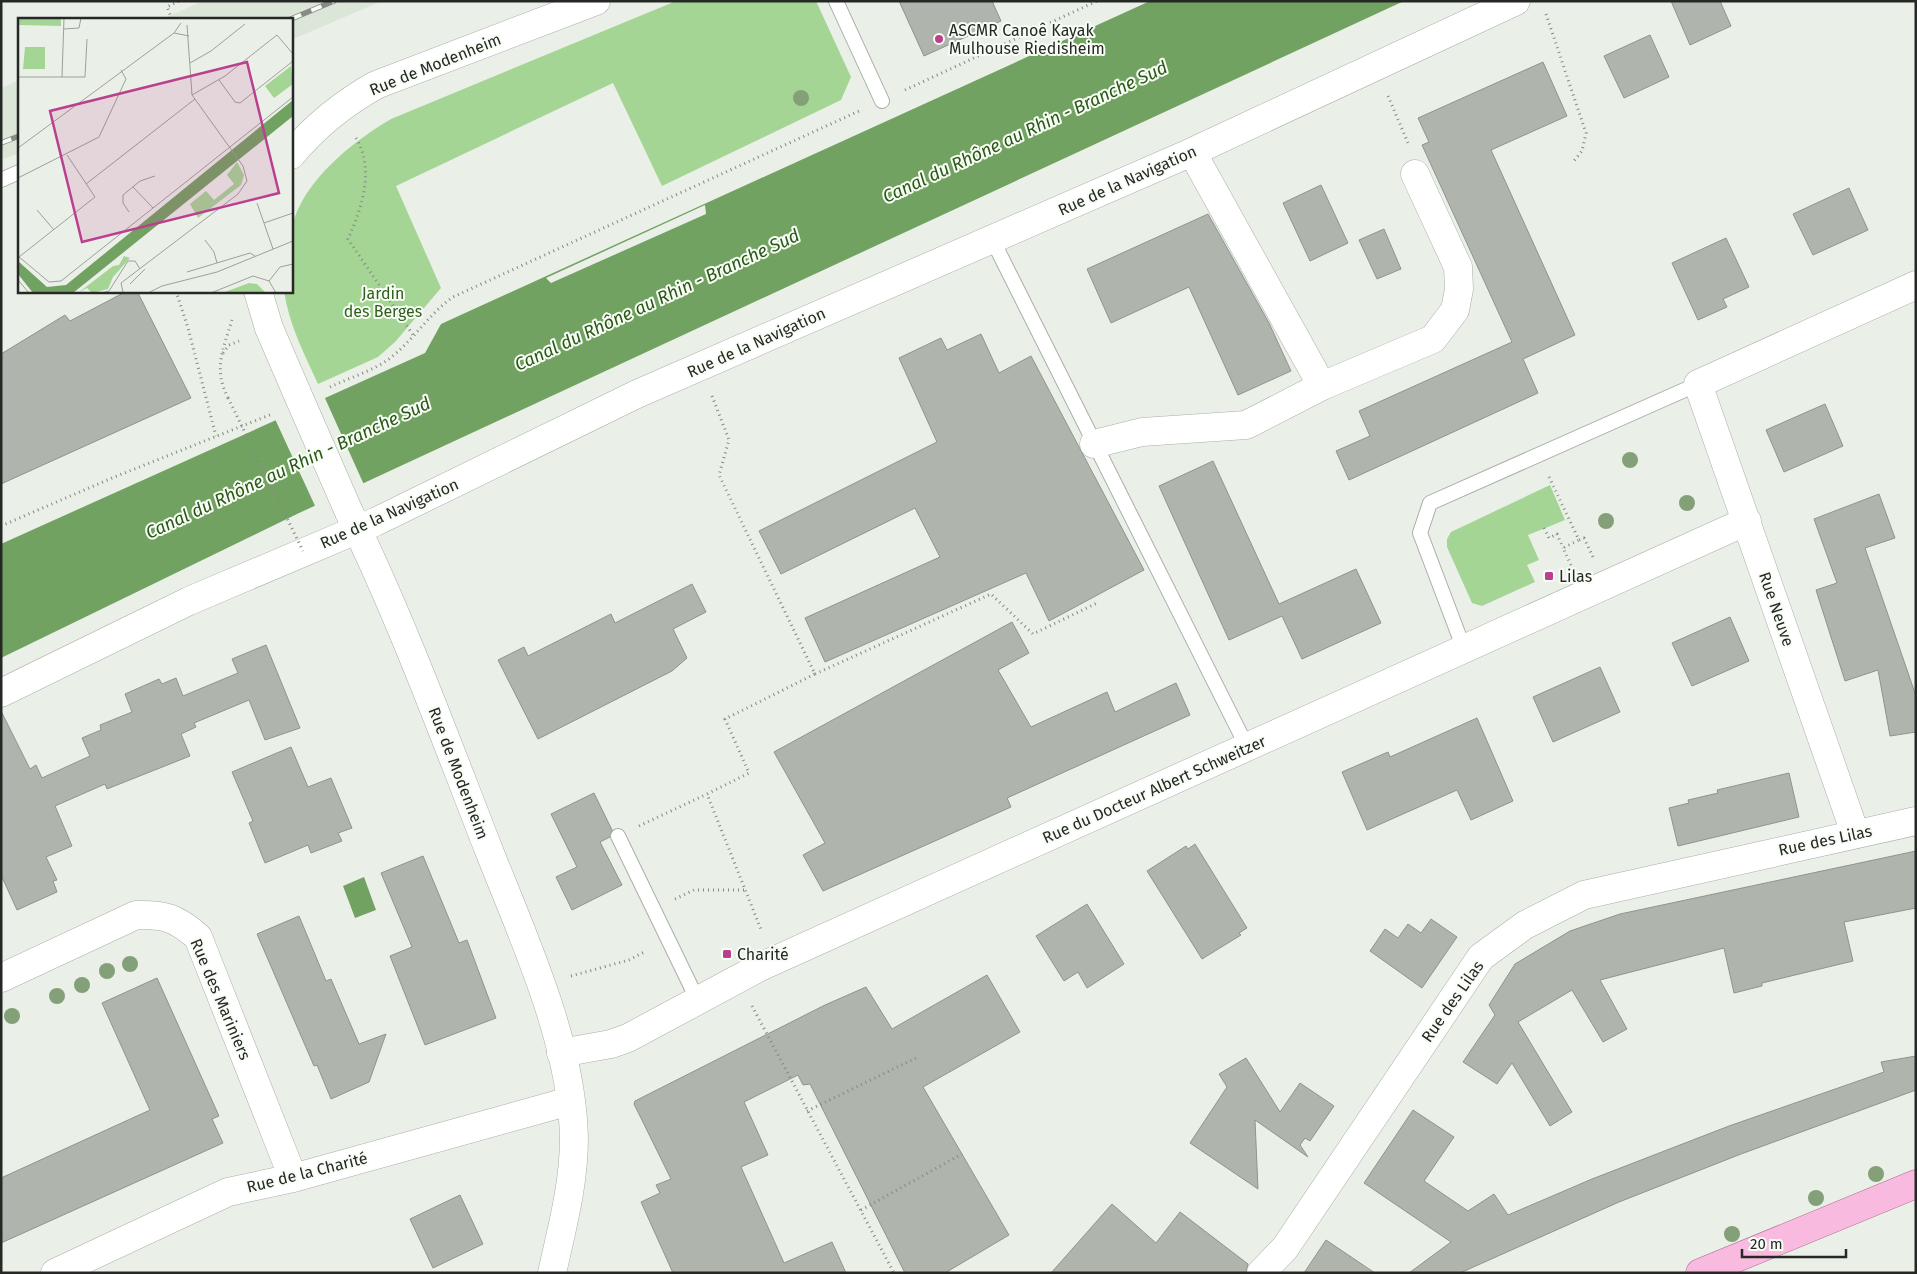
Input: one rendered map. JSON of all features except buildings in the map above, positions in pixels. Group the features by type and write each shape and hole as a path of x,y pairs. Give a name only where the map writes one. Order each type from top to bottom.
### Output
{"main road":[{"path":"1700,1273 1916,1184"}],"street":[{"name":"Rue de Modenheim","path":"292,153 327,118 353,98 376,85 596,1"},
{"name":"Rue de la Navigation","path":"1,693 189,601 303,551 353,520 1192,152 1516,1"},
{"path":"1192,152 1322,386"},
{"path":"1094,444 1142,432 1246,424 1322,386 1433,339 1455,310 1459,289 1458,267 1415,174"},
{"path":"1698,384 1916,285"},
{"name":"Rue de Modenheim","path":"258,292 268,328 309,392 353,520 427,690 542,987 561,1053 574,1136 570,1197 552,1273"},
{"name":"Rue Neuve","path":"1698,384 1855,833"},
{"name":"Rue du Docteur Albert Schweitzer","path":"561,1053 611,1044 628,1038 737,978 1747,521"},
{"name":"Rue des Lilas","path":"1261,1273 1285,1248 1481,957 1525,925 1584,895 1855,833 1916,821"},
{"name":"Rue des Mariniers","path":"1,978 136,915 155,915 180,922 198,937 293,1178"},
{"name":"Rue de la Charité","path":"55,1273 228,1192 293,1178 570,1101"}],"lane":[{"path":"836,1 882,101"},
{"path":"1,180 18,172"},
{"path":"992,239 1248,747"},
{"path":"1464,649 1420,533 1430,503 1698,384"},
{"path":"618,836 698,1001"}],"path":[{"path":"172,18 167,7 179,1"},
{"path":"309,392 384,362 413,335 436,309 453,297 1098,1"},
{"path":"1545,11 1586,133 1582,151 1573,162"},
{"path":"1376,67 1417,164 1415,174"},
{"path":"355,136 365,160 366,178 357,218 348,239 413,335"},
{"path":"176,292 188,328 216,436"},
{"path":"233,315 218,365 221,385 303,551"},
{"path":"221,356 229,345 246,338"},
{"path":"701,367 729,440 719,475 815,674"},
{"path":"1,526 277,412"},
{"path":"1539,455 1580,540 1584,538 1606,585"},
{"path":"1544,528 1549,538 1557,534 1563,548"},
{"path":"618,836 749,772 725,719 815,674 991,594 1033,634 1097,603"},
{"path":"707,794 774,961"},
{"path":"653,910 694,890 745,890"},
{"path":"563,978 628,960 668,941"},
{"path":"737,978 894,1273"},
{"path":"808,1111 918,1057"},
{"path":"860,1210 962,1154"}],"shaded area":[{"path":"203,1 382,1 292,40 292,18 164,18"},
{"path":"18,80 18,153 1,160 1,88"}],"green space":[{"name":"Jardin des Berges","path":"676,1 816,1 851,77 841,100 662,186 613,83 396,186 441,288 395,342 378,357 318,384 293,327 284,292 292,292 292,226 298,209 318,178 346,151 391,119"},
{"path":"1550,485 1565,520 1528,535 1539,560 1527,565 1535,582 1482,606 1472,603 1447,547 1447,539 1451,532"}],"water":[{"name":"Canal du Rhône au Rhin - Branche Sud","path":"1150,1 1404,1 297,514 1,658 1,544 425,353 441,324"},
{"path":"364,877 376,910 355,918 343,886"}],"pier":[{"path":"705,205 706,214 551,283 546,278"},
{"path":"324,396 365,487 316,508 275,419"}],"railway":[{"path":"292,19 334,1"},
{"path":"1,143 18,136"}],"place":[{"name":"ASCMR Canoê Kayak Mulhouse Riedisheim","path":"939,39"},
{"name":"Lilas","path":"1549,576"},
{"name":"Charité","path":"727,954"}]}
